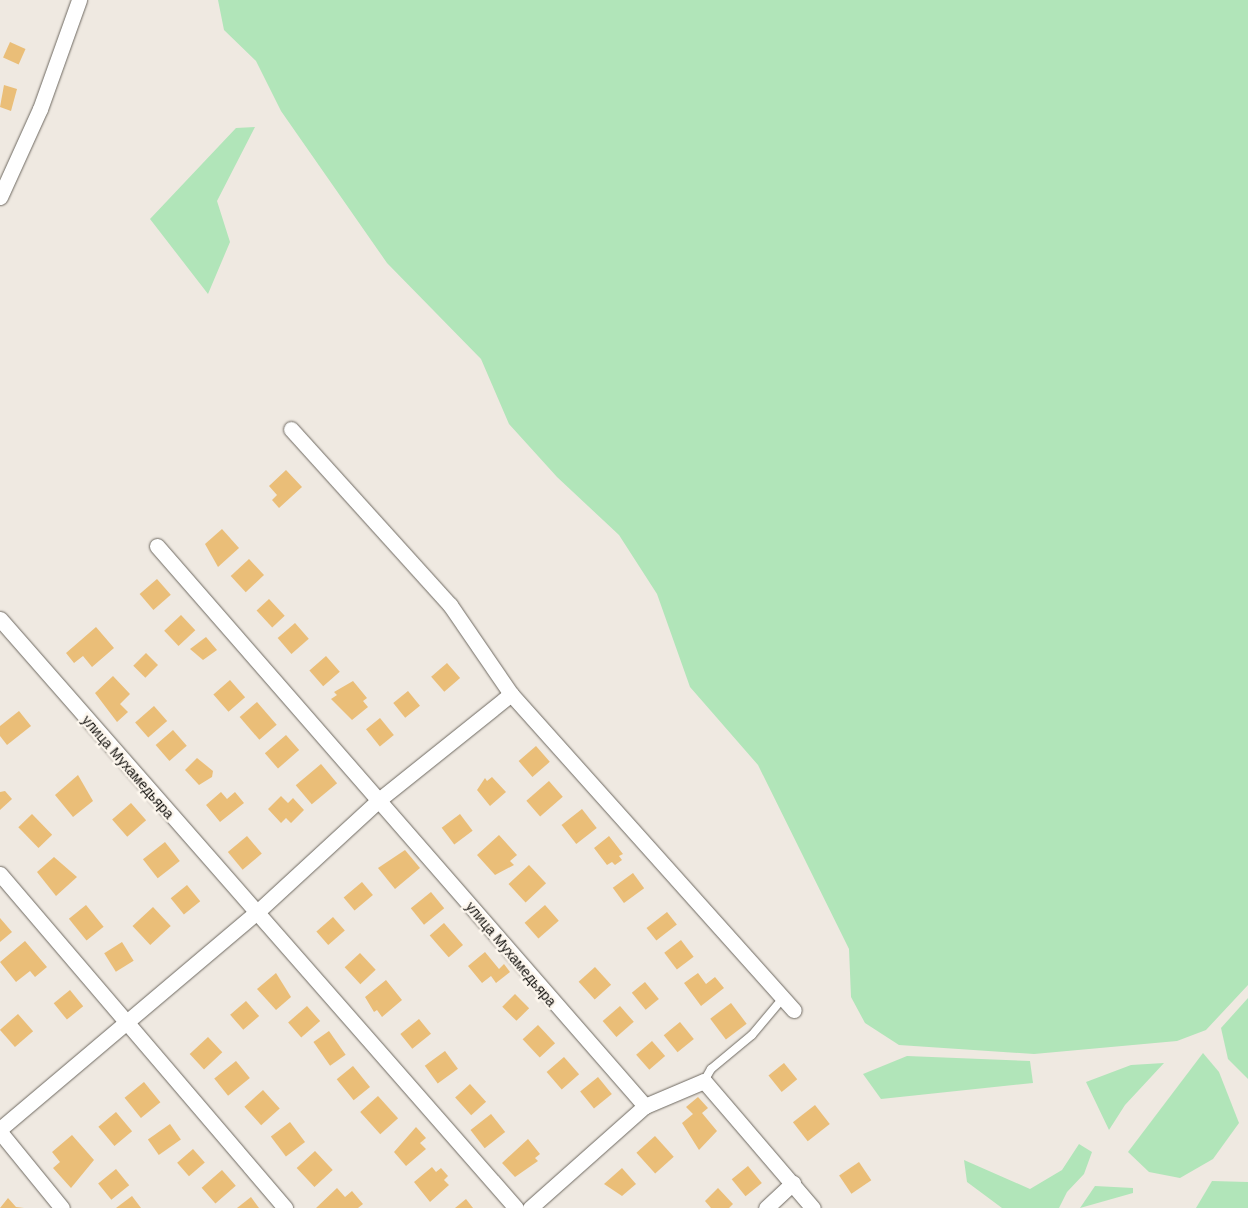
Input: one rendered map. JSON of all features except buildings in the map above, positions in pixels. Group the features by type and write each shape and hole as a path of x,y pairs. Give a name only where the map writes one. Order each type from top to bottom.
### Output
{"street":[{"path":"0,197 40,109 79,0"},
{"path":"291,429 450,605 511,694 794,1010"},
{"name":"улица Мухамедьяра","path":"157,546 380,799 645,1106"},
{"name":"улица Мухамедьяра","path":"0,619 516,1208"},
{"path":"62,1208 0,1131 124,1022 256,913 380,799 511,694"},
{"path":"0,874 124,1022 285,1208"},
{"path":"530,1208 645,1106 704,1081 813,1208"},
{"path":"766,1208 793,1183"}],"lane":[{"path":"704,1081 712,1069 752,1036 783,998"}],"green space":[{"path":"218,0 1248,0 1248,985 1206,1030 1177,1041 1034,1054 899,1045 865,1023 851,997 849,949 758,765 690,687 657,594 619,535 557,477 509,424 481,359 387,263 281,111 256,61 224,30"},
{"path":"255,127 217,201 230,242 208,294 150,219 236,128"},
{"path":"1248,998 1248,1079 1228,1059 1221,1028"},
{"path":"1203,1053 1219,1072 1239,1123 1213,1159 1180,1178 1149,1172 1128,1152"},
{"path":"907,1056 1030,1061 1033,1083 881,1099 863,1074"},
{"path":"1164,1063 1125,1105 1109,1130 1086,1082 1131,1065"},
{"path":"1079,1144 1092,1152 1084,1174 1067,1192 1059,1208 1002,1208 967,1182 964,1160 1030,1189 1062,1170"},
{"path":"1212,1181 1248,1182 1248,1208 1196,1208"},
{"path":"1095,1186 1133,1188 1133,1193 1080,1208"}]}
